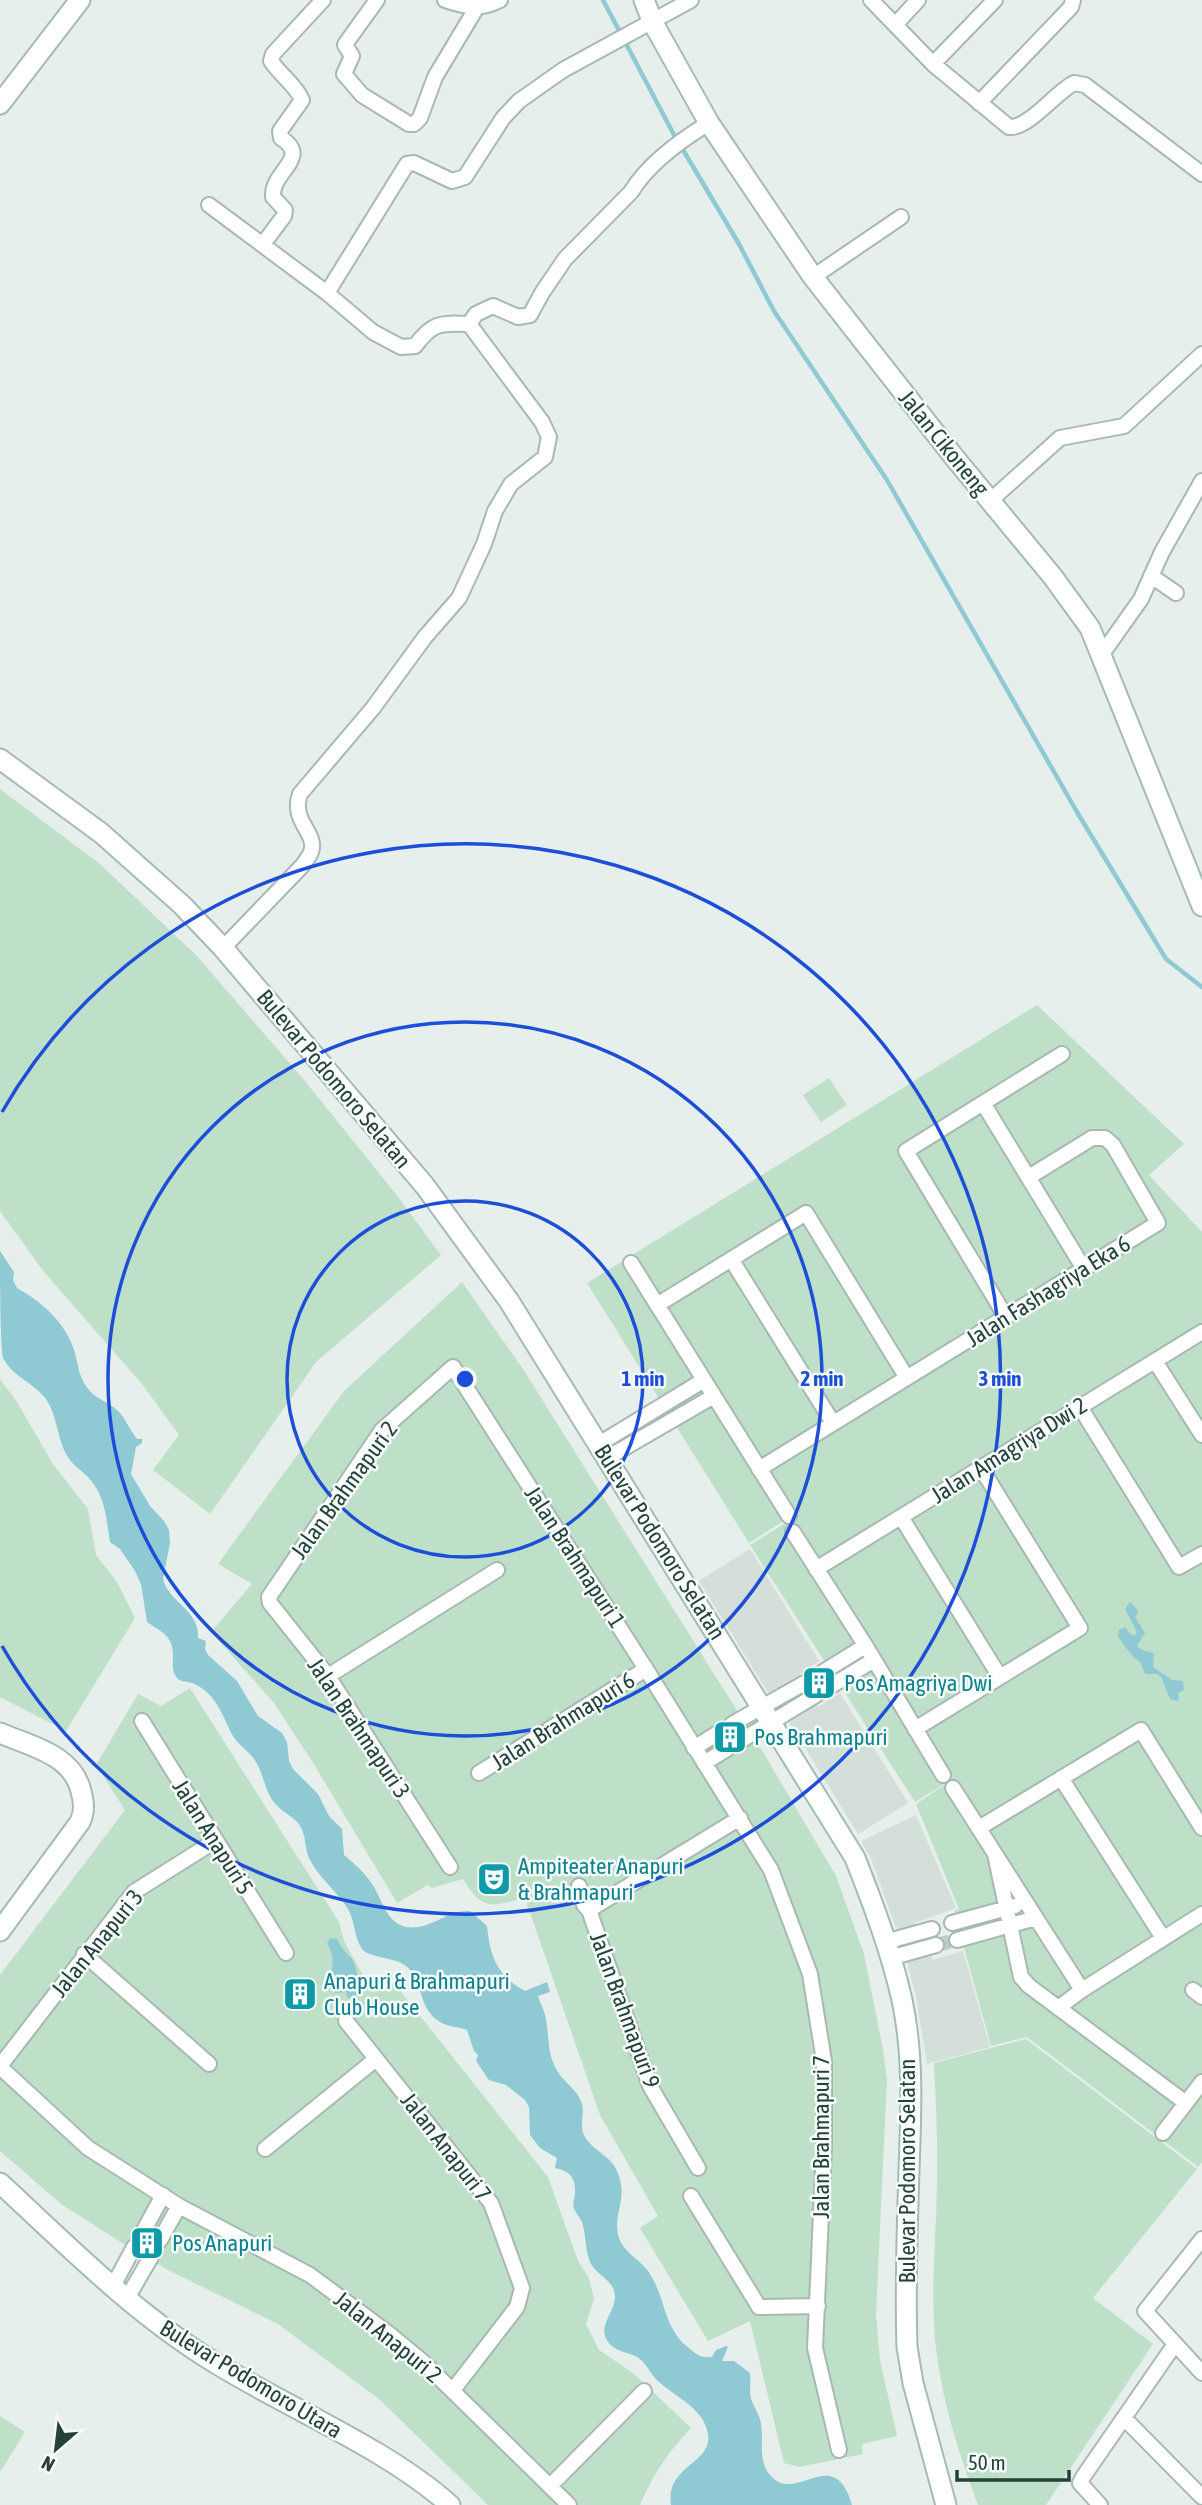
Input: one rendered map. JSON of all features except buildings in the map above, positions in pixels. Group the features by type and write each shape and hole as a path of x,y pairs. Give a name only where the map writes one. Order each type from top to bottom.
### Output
{"street":[{"path":"0,104 80,0"},
{"path":"263,244 284,216 285,210 273,197 274,184 294,154 290,144 281,138 280,131 302,100 299,92 271,61 273,54 323,0"},
{"path":"377,0 345,45 352,56 344,74 362,95 410,124 420,118 435,77 477,7"},
{"path":"445,0 477,7 486,7 500,0"},
{"name":"Jalan Cikoneng","path":"644,0 653,23 709,124 813,278 1053,577 1090,628 1202,906"},
{"path":"327,293 407,164 414,163 452,181 465,177 503,118 519,101 563,70 691,0"},
{"path":"870,0 933,64 1009,127 1017,128 1061,90 1074,83 1085,85 1202,174"},
{"path":"895,25 918,0"},
{"path":"933,64 995,0"},
{"path":"979,103 1071,7 1073,0"},
{"path":"469,324 476,314 493,306 518,317 530,315 565,259 676,144 709,124"},
{"path":"209,205 327,293 373,332 401,347 415,346 426,331 441,323 469,324"},
{"path":"813,278 901,217"},
{"path":"223,948 302,866 312,843 298,814 296,804 300,794 373,708 425,637 459,598 505,493 511,484 545,457 549,437 542,422 469,324"},
{"path":"991,500 1060,438 1124,426 1202,354"},
{"path":"1100,651 1141,599 1162,552 1202,481"},
{"path":"1151,576 1176,593"},
{"name":"Bulevar Podomoro Selatan","path":"0,759 101,833 182,905 223,948 425,1186 509,1301 855,1858 902,2000 912,2088 907,2347 912,2383 946,2505"},
{"path":"1006,1317 906,1151 1062,1054"},
{"path":"983,1103 1084,1269"},
{"name":"Jalan Fashagriya Eka 6","path":"759,1469 1158,1223 1113,1145 1105,1138 1092,1138 1029,1177"},
{"path":"657,1306 806,1213 907,1378"},
{"path":"731,1259 833,1423"},
{"path":"631,1264 789,1516"},
{"name":"Jalan Amagriya Dwi 2","path":"816,1569 1202,1332"},
{"path":"1155,1361 1202,1435"},
{"name":"Jalan Brahmapuri 2","path":"271,1592 382,1430 454,1368"},
{"name":"Jalan Brahmapuri 1","path":"454,1368 704,1763"},
{"path":"603,1451 704,1381"},
{"path":"603,1451 714,1396"},
{"path":"1080,1406 1179,1567 1202,1554"},
{"path":"915,1729 1080,1628 981,1468"},
{"path":"901,1517 1000,1677"},
{"path":"793,1532 943,1775"},
{"path":"328,1676 497,1570"},
{"name":"Jalan Brahmapuri 3","path":"271,1592 270,1603 328,1676 450,1867"},
{"path":"823,1672 865,1646"},
{"path":"831,1686 874,1660"},
{"name":"Jalan Brahmapuri 6","path":"479,1773 646,1669"},
{"path":"742,1740 766,1715 808,1681"},
{"path":"732,1724 766,1715 816,1695"},
{"name":"Jalan Anapuri 5","path":"142,1721 286,1953"},
{"path":"979,1829 1142,1730 1202,1828"},
{"path":"0,1733 47,1751 61,1760 79,1784 84,1812 80,1822 0,1931"},
{"path":"694,1748 718,1733"},
{"path":"704,1763 727,1749"},
{"name":"Jalan Brahmapuri 7","path":"704,1763 771,1870 810,1974 824,2061 824,2147 815,2348 839,2450"},
{"path":"1061,1778 1163,1938"},
{"path":"953,1788 1082,1990"},
{"path":"589,1910 740,1818"},
{"name":"Jalan Anapuri 3","path":"0,2067 134,1892 215,1841"},
{"path":"995,1854 1021,1977 1058,2008 1186,2103"},
{"name":"Jalan Brahmapuri 9","path":"579,1886 650,2086 698,2168"},
{"path":"953,1923 1026,1903"},
{"path":"1058,2008 1202,1914"},
{"path":"957,1940 1036,1918"},
{"path":"887,1950 932,1929"},
{"path":"887,1950 936,1945"},
{"path":"85,1955 209,2064"},
{"name":"Jalan Anapuri 7","path":"346,2021 492,2203 522,2288 517,2307 453,2390"},
{"path":"265,2149 376,2059"},
{"name":"Jalan Anapuri 2","path":"0,2067 88,2148 179,2206 310,2275 388,2333 453,2390 569,2505"},
{"path":"1163,2133 1202,2082"},
{"name":"Bulevar Podomoro Utara","path":"0,2183 119,2294 155,2322 215,2363 384,2458 450,2505"},
{"path":"144,2230 163,2195"},
{"path":"691,2196 759,2307 818,2306"},
{"path":"160,2240 179,2206"},
{"path":"119,2294 134,2247"},
{"path":"1199,2248 1145,2311 1202,2373"},
{"path":"119,2294 151,2257"},
{"path":"1100,2505 1080,2483 1175,2344"},
{"path":"550,2486 644,2390"},
{"path":"1124,2418 1202,2497"}],"shaded area":[{"path":"750,1549 819,1661 799,1674 802,1680 772,1699 699,1581"},
{"path":"840,1693 908,1803 858,1834 786,1717 814,1700 818,1707"},
{"path":"916,1815 956,1908 915,1923 917,1929 898,1934 872,1861 861,1841"},
{"path":"930,1950 933,1960 963,1951 990,2047 927,2064 916,1996 906,1958"}],"green space":[{"path":"0,789 100,864 196,955 305,1081 441,1255 316,1362 210,1514 153,1470 179,1435 142,1384 44,1272 0,1211"},
{"path":"1037,1005 1184,1144 1149,1175 1202,1232 1202,2162 1198,2167 1027,2037 991,2046 954,1911 959,1909 916,1804 956,1777 915,1802 750,1545 795,1517 793,1515 749,1543 587,1283"},
{"path":"829,1078 847,1105 821,1122 803,1095"},
{"path":"462,1282 523,1369 763,1752 836,1876 864,1954 887,2079 876,2314 880,2360 897,2436 862,2444 863,2454 799,2467 784,2463 750,2321 708,2341 640,2228 658,2216 600,2115 525,1898 489,1904 476,1897 463,1879 432,1888 428,1885 397,1903 274,1703 211,1632 252,1584 218,1564 344,1391"},
{"path":"0,1379 17,1402 53,1464 88,1509 96,1555 117,1582 135,1618 66,1731 0,1697"},
{"path":"190,1688 339,1922 344,1941 365,1979 381,1985 394,1983 548,2177 578,2261 589,2278 594,2299 586,2324 599,2350 633,2373 691,2428 662,2464 640,2505 488,2505 379,2399 278,2324 168,2270 119,2241 61,2204 0,2151 0,1975 125,1810 96,1765 138,1694 161,1706"},
{"path":"1026,2039 1197,2169 1093,2298 1153,2344 1046,2505 978,2505 948,2413 935,2335 933,2292 937,2155 934,2063"},
{"path":"0,2416 25,2432 0,2472"}],"water":[{"path":"0,1251 14,1272 13,1280 17,1288 44,1306 65,1330 83,1382 89,1390 115,1409 137,1439 142,1439 142,1443 136,1447 131,1474 150,1506 169,1530 170,1543 163,1579 171,1594 194,1620 198,1638 206,1641 205,1649 208,1655 237,1681 258,1716 282,1733 287,1742 289,1761 293,1769 318,1794 329,1816 342,1829 344,1855 374,1887 385,1910 395,1921 401,1925 418,1927 456,1913 470,1911 487,1926 493,1956 508,1979 525,1991 547,1982 550,1992 538,1996 545,2015 554,2065 581,2101 585,2137 611,2161 617,2171 622,2190 617,2226 623,2246 650,2274 670,2323 681,2341 705,2357 712,2357 716,2350 726,2346 728,2347 722,2361 734,2361 750,2373 751,2399 761,2424 762,2457 771,2476 781,2483 792,2484 825,2476 835,2478 844,2487 852,2505 671,2505 671,2492 675,2481 708,2444 708,2434 701,2417 658,2381 640,2359 615,2348 605,2337 605,2326 615,2298 612,2286 589,2259 582,2222 573,2206 575,2186 572,2178 567,2172 555,2168 557,2158 540,2148 530,2135 529,2107 525,2100 506,2085 489,2080 476,2061 478,2055 467,2030 444,2024 431,2014 415,1978 406,1966 362,1949 348,1909 317,1871 309,1858 298,1823 274,1802 255,1760 233,1736 211,1696 192,1683 181,1681 174,1674 171,1643 164,1633 147,1622 141,1584 120,1549 110,1542 104,1508 94,1484 66,1454 46,1399 12,1370 3,1358"},
{"path":"1130,1602 1137,1609 1135,1617 1145,1633 1137,1646 1154,1653 1153,1667 1172,1680 1183,1681 1184,1690 1178,1693 1177,1701 1170,1699 1161,1677 1157,1674 1145,1674 1140,1662 1118,1637 1119,1630 1125,1627 1130,1634 1135,1635 1137,1632 1125,1609"},
{"path":"330,1938 337,1939 365,1984 365,1991 354,2000 347,1997 346,1992 335,1993 332,1955 327,1944"}],"waterway":[{"path":"603,0 673,133 739,244 774,311 887,480 1077,812 1166,959 1202,987"}],"tunnel":[{"path":"936,1945 957,1940"}],"place":[{"name":"Pos Amagriya Dwi","path":"819,1683"},
{"name":"Pos Brahmapuri","path":"730,1737"},
{"name":"Ampiteater Anapuri & Brahmapuri","path":"494,1879"},
{"name":"Anapuri & Brahmapuri Club House","path":"300,1994"},
{"name":"Pos Anapuri","path":"147,2243"}]}
